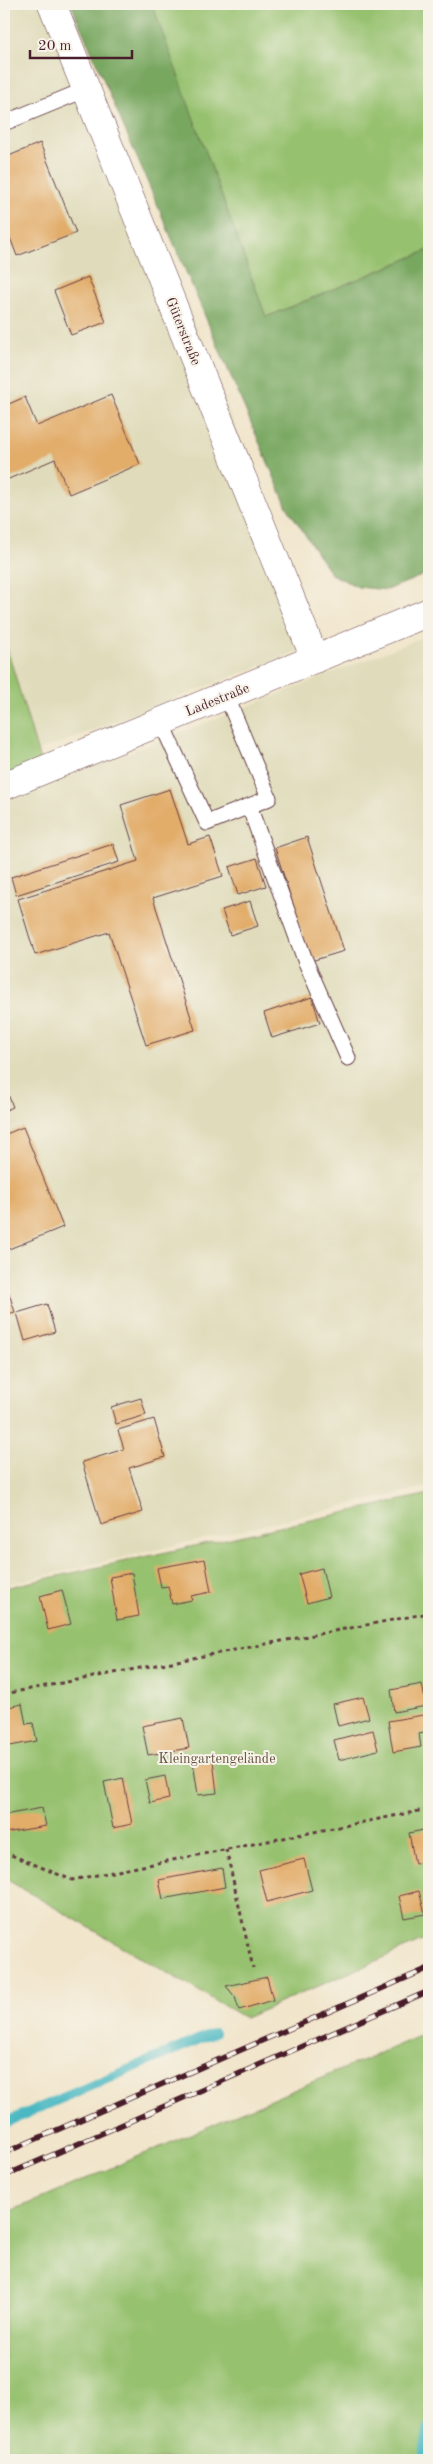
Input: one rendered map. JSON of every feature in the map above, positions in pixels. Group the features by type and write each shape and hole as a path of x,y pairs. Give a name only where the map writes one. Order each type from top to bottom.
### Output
{"street":[{"name":"Güterstraße","path":"52,4 315,659"},
{"name":"Ladestraße","path":"4,786 429,612"}],"lane":[{"path":"4,123 87,89"},
{"path":"161,722 207,823 250,806 269,798 226,695"},
{"path":"250,806 305,960 348,1058"}],"path":[{"path":"4,1694 429,1613"},
{"path":"4,1852 72,1880 429,1809"},
{"path":"226,1849 253,1968"}],"shaded area":[{"path":"4,4 65,4 322,642 15,760 4,725"},
{"path":"429,635 429,1486 4,1585 4,802"}],"green space":[{"path":"71,4 152,4 266,317 429,250 429,573 387,590 358,587 331,574 287,507"},
{"path":"151,4 429,4 429,250 266,317"},
{"path":"4,638 41,764 4,779"},
{"name":"Kleingartengelände","path":"429,1494 429,1938 245,2018 4,1878 4,1588"},
{"path":"429,2032 429,2460 4,2460 4,2214"}],"building":[{"path":"40,143 76,233 17,256 4,222 4,158"},
{"path":"88,277 106,322 71,335 54,291"},
{"path":"111,395 140,464 69,494 55,459 4,481 4,406 25,397 37,426"},
{"path":"170,789 188,844 210,837 223,876 153,898 195,1030 146,1045 109,932 35,955 18,899 138,861 121,805"},
{"path":"307,837 344,951 311,961 275,848"},
{"path":"113,844 119,862 16,895 11,877"},
{"path":"257,858 266,886 238,895 229,867"},
{"path":"250,901 258,926 230,935 222,910"},
{"path":"312,997 320,1023 272,1038 264,1013"},
{"path":"4,1084 13,1107 4,1111"},
{"path":"23,1127 63,1227 4,1251 4,1135"},
{"path":"4,1278 15,1312 4,1315"},
{"path":"47,1304 55,1332 25,1341 17,1313"},
{"path":"141,1398 146,1415 116,1424 111,1407"},
{"path":"154,1419 165,1457 129,1468 143,1512 101,1525 82,1462 124,1449 118,1430"},
{"path":"205,1559 211,1592 191,1596 192,1600 172,1604 168,1586 161,1587 157,1568"},
{"path":"322,1568 329,1597 307,1603 299,1574"},
{"path":"132,1573 139,1616 117,1620 110,1577"},
{"path":"62,1590 71,1624 48,1630 40,1596"},
{"path":"422,1684 426,1706 394,1712 391,1690"},
{"path":"363,1697 369,1718 338,1726 333,1704"},
{"path":"22,1704 26,1724 33,1723 37,1741 10,1746 7,1741 4,1741 4,1708"},
{"path":"429,1714 429,1732 419,1734 421,1747 393,1752 388,1721"},
{"path":"183,1718 189,1748 148,1755 142,1726"},
{"path":"373,1730 378,1750 339,1760 334,1740"},
{"path":"213,1760 217,1793 198,1795 193,1762"},
{"path":"165,1776 169,1799 150,1803 145,1780"},
{"path":"123,1778 132,1824 113,1828 104,1782"},
{"path":"42,1808 46,1826 5,1833 4,1815"},
{"path":"428,1829 429,1861 415,1864 409,1833"},
{"path":"304,1859 312,1890 267,1902 259,1870"},
{"path":"222,1868 225,1887 163,1899 159,1880"},
{"path":"419,1891 425,1914 404,1918 399,1896"},
{"path":"267,1977 273,2000 239,2010 235,1997 226,1986"}],"waterway":[{"path":"4,2123 214,2033"},
{"path":"423,2460 429,2427"}],"railway":[{"path":"4,2153 429,1968"},
{"path":"4,2176 429,1991"}]}
